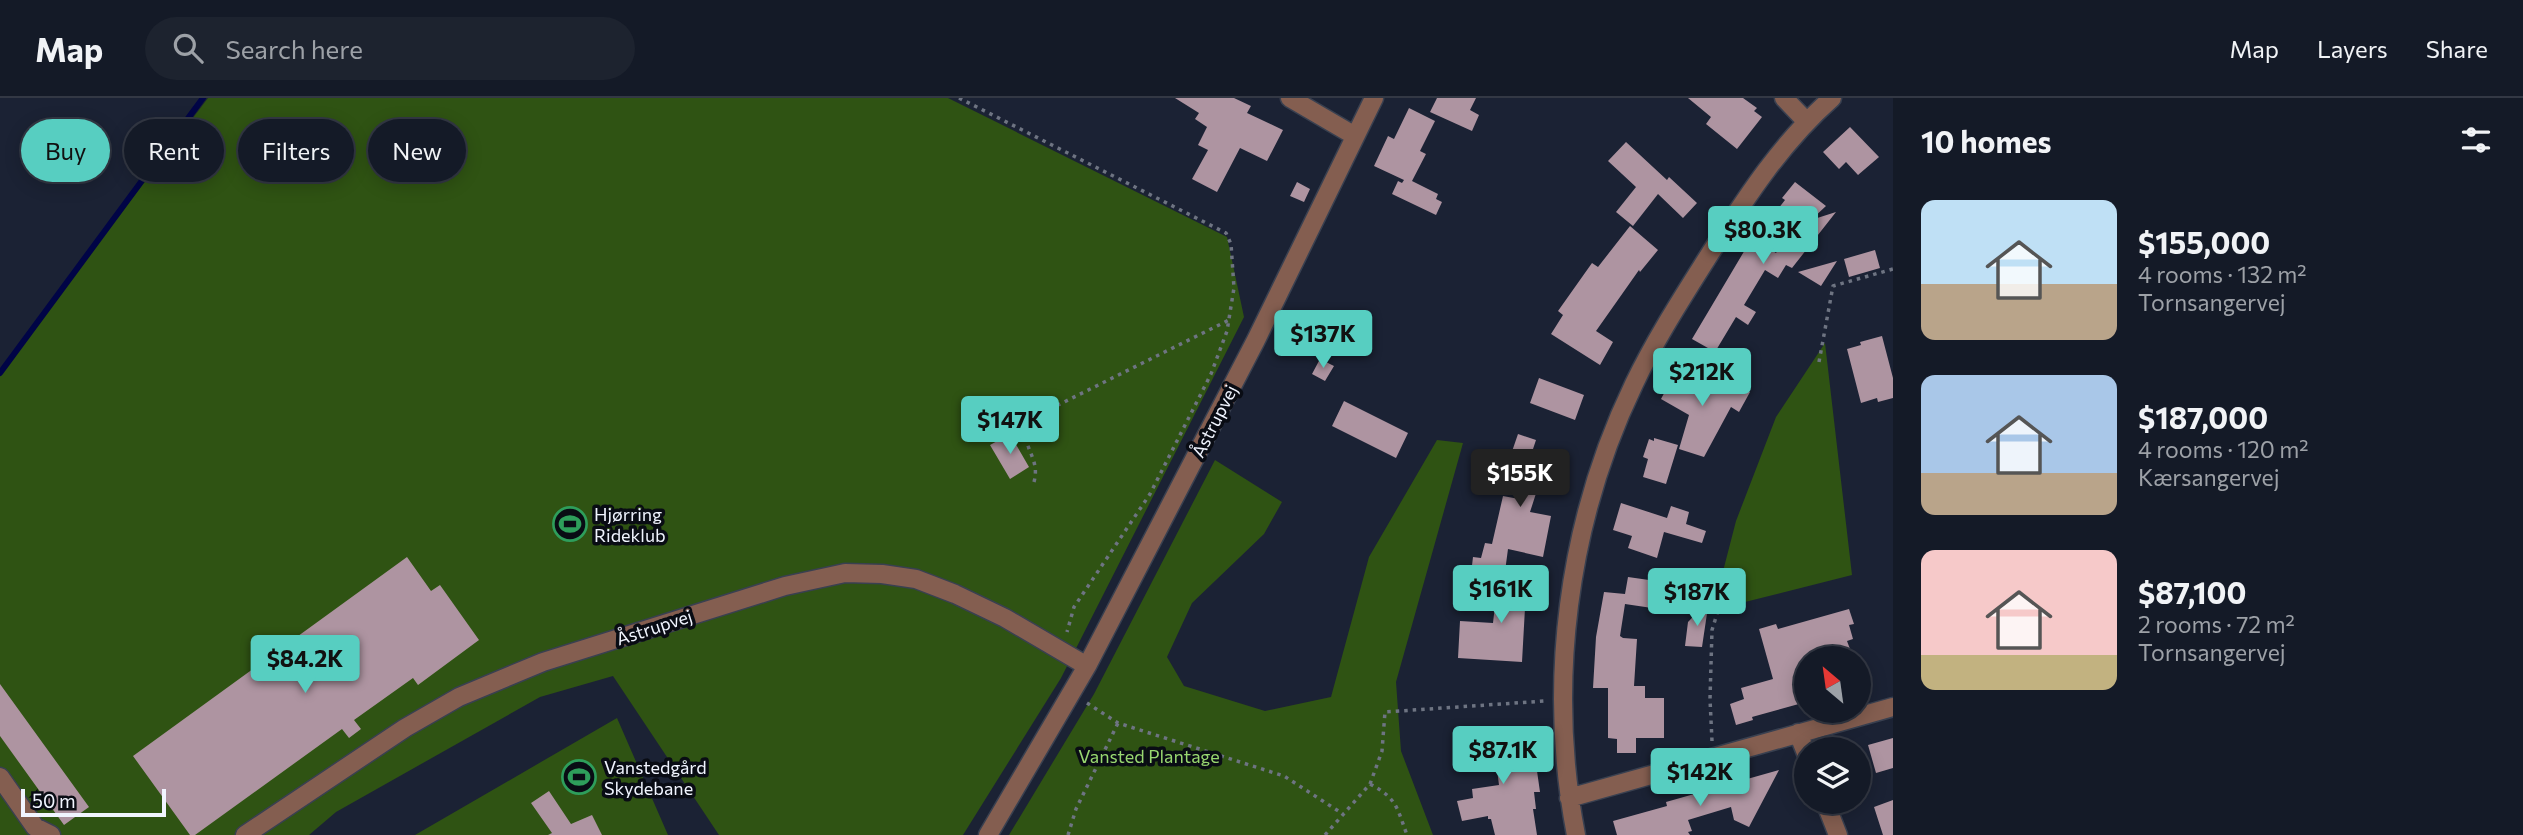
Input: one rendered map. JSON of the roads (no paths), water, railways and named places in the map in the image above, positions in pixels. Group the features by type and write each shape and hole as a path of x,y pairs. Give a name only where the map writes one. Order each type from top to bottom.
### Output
{"street":[{"path":"1290,98 1355,136"},
{"name":"Åstrupvej","path":"988,835 1087,666 1250,352 1374,98"},
{"path":"1784,98 1806,121"},
{"path":"1576,835 1569,798 1562,700 1566,629 1579,545 1602,463 1633,385 1674,310 1758,178 1806,121 1832,98"},
{"name":"Åstrupvej","path":"245,835 405,728 459,697 543,663 785,586 845,573 916,579 967,600 1087,666"},
{"path":"1569,798 1893,707"},
{"path":"1798,733 1800,737"},
{"path":"0,777 35,827 51,835"},
{"path":"1830,814 1838,835"}],"waterway":[{"path":"0,373 203,98"}],"place":[{"name":"Hjørring Rideklub","path":"570,524"},
{"name":"Vanstedgård Skydebane","path":"579,777"}],"park label":[{"name":"Vansted Plantage","path":"1149,756"}]}
